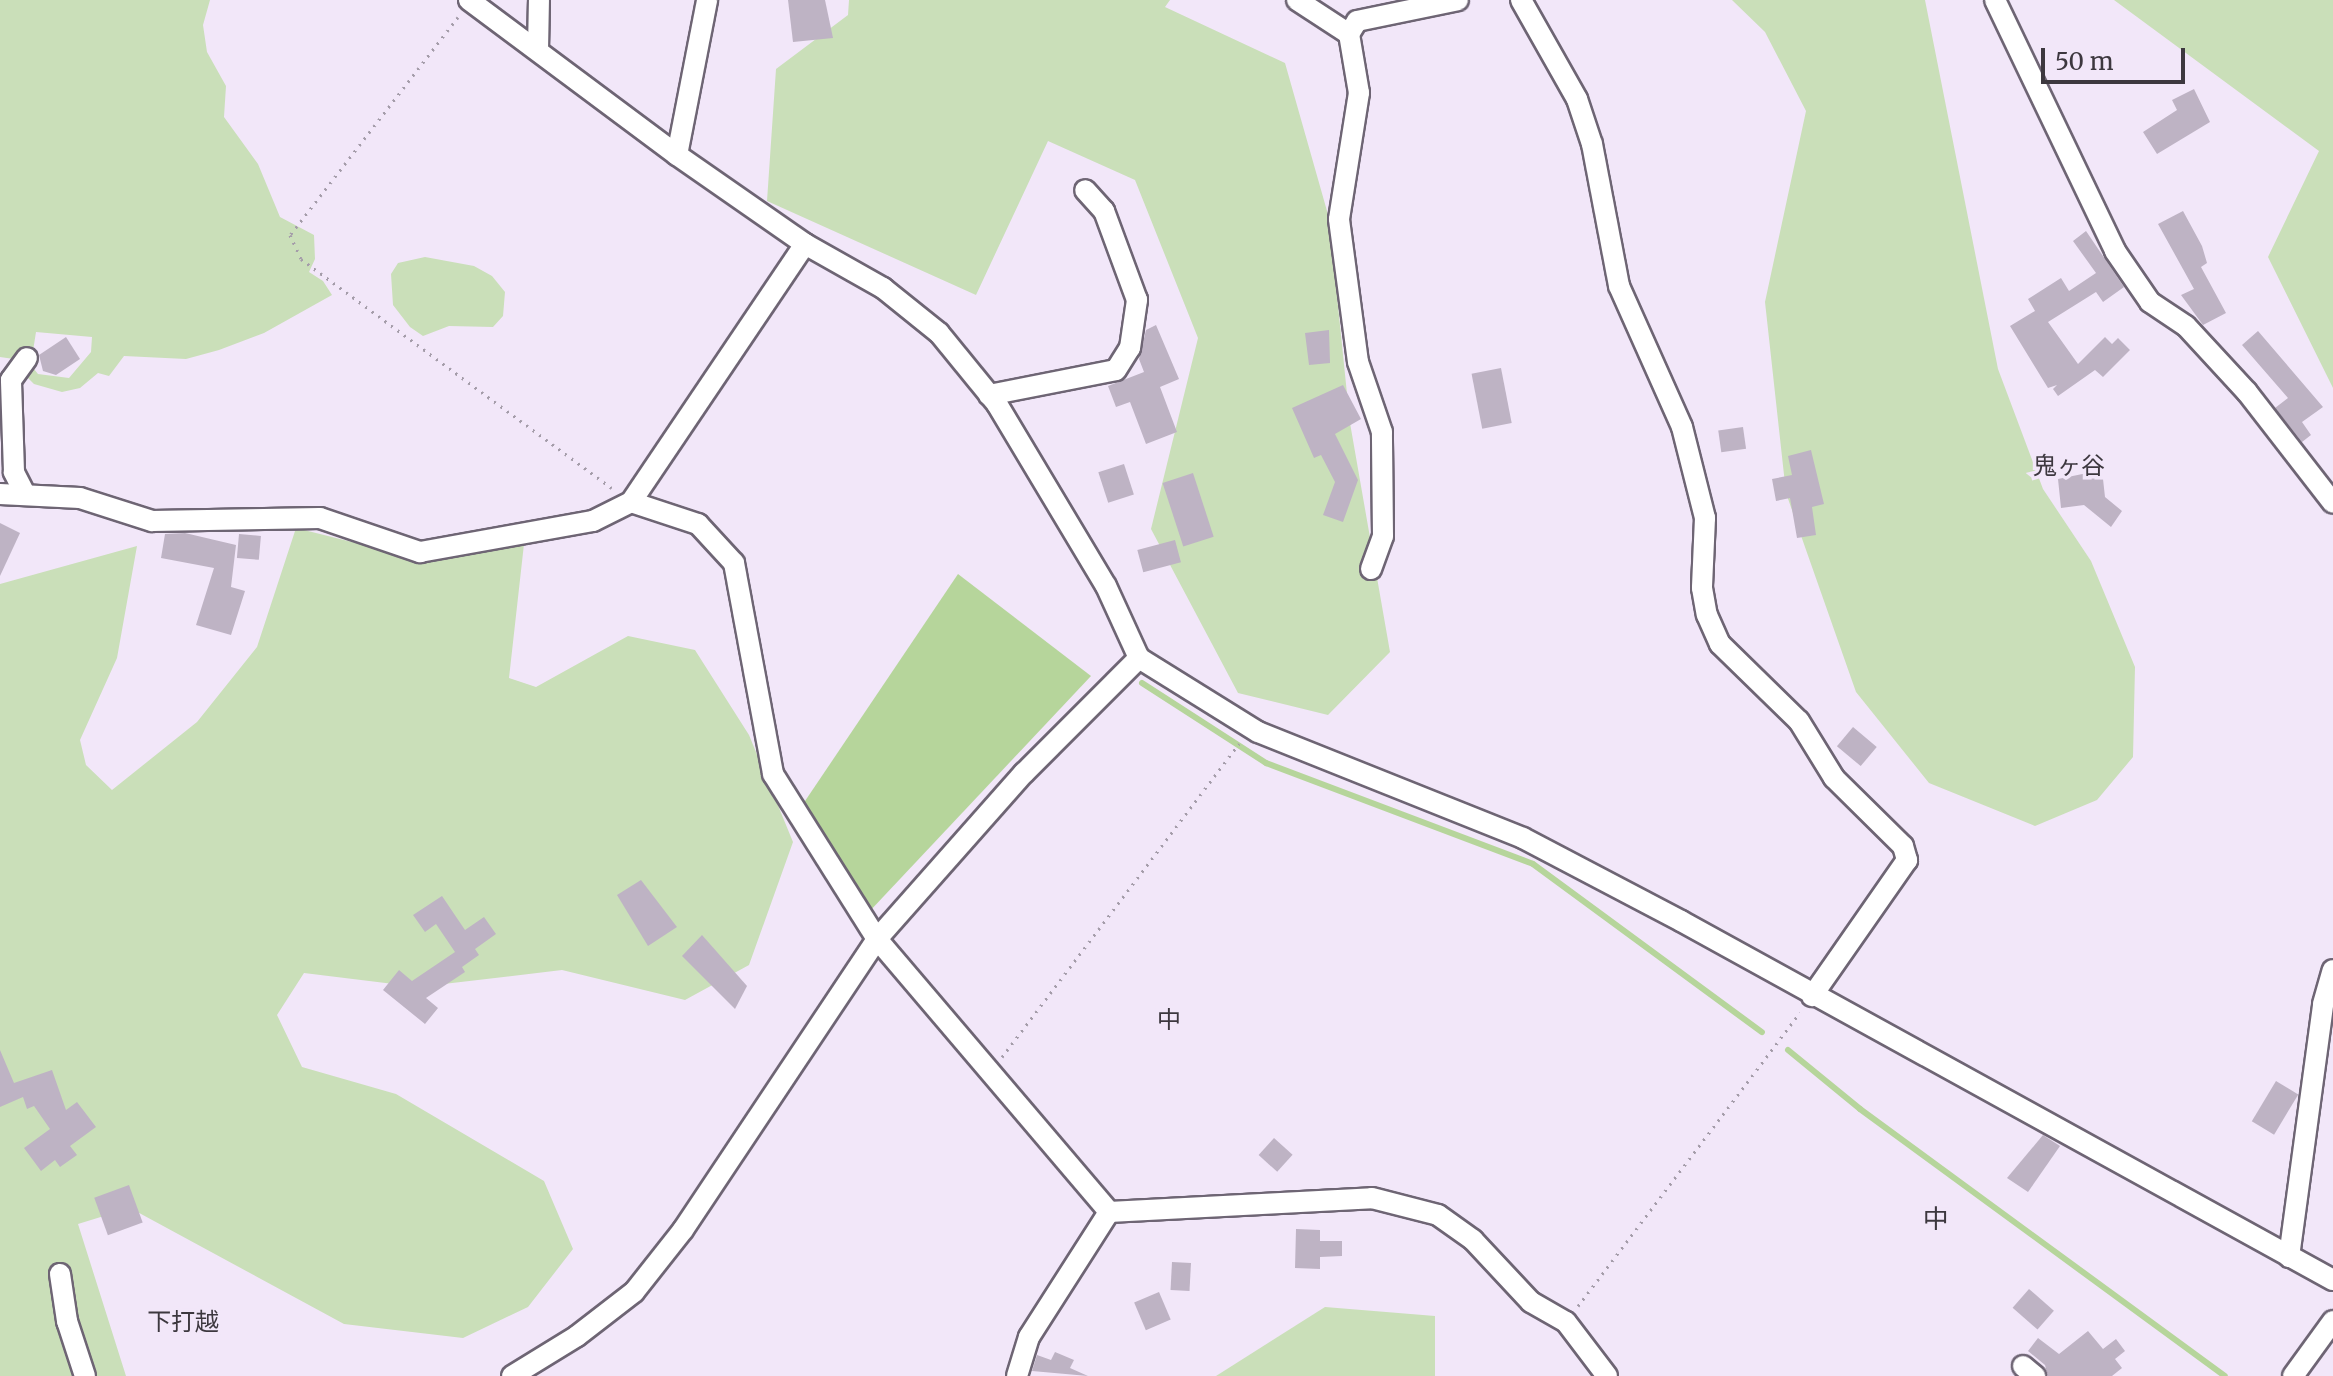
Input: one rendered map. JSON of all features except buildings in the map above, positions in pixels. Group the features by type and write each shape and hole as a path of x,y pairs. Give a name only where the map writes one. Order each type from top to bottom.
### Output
{"street":[{"path":"470,0 677,155 805,244 883,288 939,333 989,395 1106,586 1139,658 1258,732 1523,838 2333,1280"},
{"path":"538,50 539,0"},
{"path":"677,155 707,0"},
{"path":"1297,0 1349,34"},
{"path":"1371,569 1383,536 1382,432 1358,362 1339,219 1359,93 1349,34 1357,21 1458,0"},
{"path":"1521,0 1577,99 1592,144 1619,286 1682,427 1705,518 1702,588 1707,615 1720,644 1799,721 1834,778 1903,846 1907,860 1812,996"},
{"path":"1995,0 2115,251 2150,302 2186,326 2247,392 2333,503"},
{"path":"989,395 1116,370 1130,348 1137,300 1104,211 1085,190"},
{"path":"0,494 80,498 152,521 320,518 420,552 593,521 631,502 805,244"},
{"path":"25,494 14,472 11,380 27,358"},
{"path":"631,502 698,524 734,563 773,774 877,939 1109,1212"},
{"path":"512,1376 577,1336 634,1292 683,1230 877,939 1063,732 1139,658"},
{"path":"2289,1257 2323,1004 2333,970"},
{"path":"1109,1212 1372,1198 1438,1215 1473,1240 1531,1302 1566,1322 1607,1376"},
{"path":"1017,1376 1029,1337 1109,1212"},
{"path":"60,1274 67,1321 85,1376"},
{"path":"2293,1376 2333,1321"}],"path":[{"path":"470,0 290,235 301,259 313,269 631,502"},
{"path":"990,1073 1243,738"},
{"path":"1566,1322 1812,996"}],"shaded area":[{"path":"0,0 210,0 203,25 207,52 226,86 224,117 258,164 280,217 314,235 315,259 309,272 323,281 332,295 264,333 219,350 186,359 124,356 109,376 98,373 80,388 62,392 34,384 25,375 30,364 38,374 69,378 91,352 92,337 36,332 33,351 14,359 0,357"},
{"path":"849,0 1170,0 1165,7 1285,63 1329,218 1350,423 1390,652 1328,715 1238,693 1151,529 1198,338 1135,180 1048,141 976,295 767,201 776,69 848,15"},
{"path":"1732,0 1925,0 1998,369 2043,489 2091,561 2135,667 2133,757 2097,800 2035,826 1929,783 1856,692 1786,493 1765,302 1806,111 1765,32"},
{"path":"2114,0 2333,0 2333,388 2268,257 2319,151"},
{"path":"425,257 474,266 492,276 505,292 503,316 493,327 449,326 423,336 410,327 393,305 391,274 398,263"},
{"path":"296,528 416,558 524,544 509,678 536,687 628,636 695,650 749,735 793,842 749,965 685,1000 562,970 418,987 304,973 277,1015 302,1067 396,1094 544,1181 573,1249 528,1307 463,1338 344,1324 130,1208 78,1224 126,1376 0,1376 0,584 137,546 117,658 80,740 86,765 112,790 197,722 257,647"},
{"path":"958,574 1091,676 868,913 801,807"},
{"path":"1325,1307 1435,1316 1435,1376 1216,1376"}],"waterway":[{"path":"1142,683 1266,763 1533,864 1762,1032"},
{"path":"1788,1050 1860,1109 2225,1376"}],"district":[{"name":"鬼ヶ谷","path":"2069,466"},
{"name":"中","path":"1169,1020"},
{"name":"中","path":"1936,1219"},
{"name":"下打越","path":"183,1322"}]}
